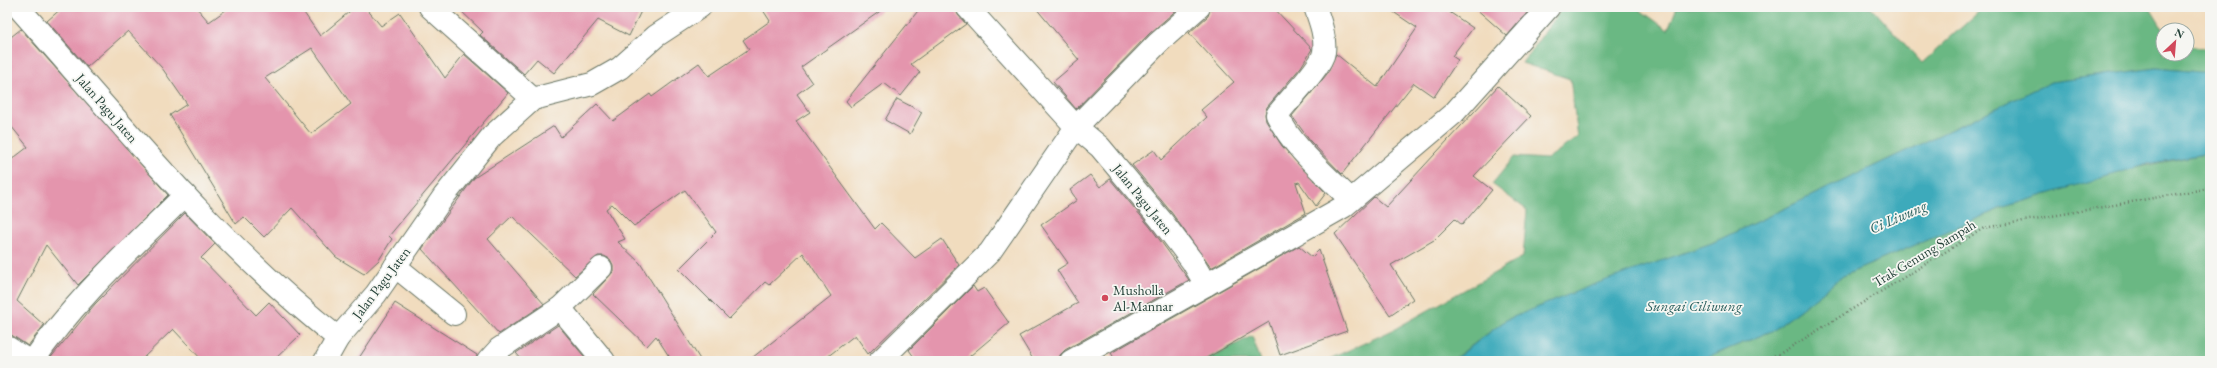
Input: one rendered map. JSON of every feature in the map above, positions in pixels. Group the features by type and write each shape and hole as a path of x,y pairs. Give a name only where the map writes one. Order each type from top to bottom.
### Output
{"street":[{"name":"Jalan Pagu Jaten","path":"18,7 185,195 285,293 338,338 376,294 444,196 492,136 533,99 592,84 620,68 656,36 700,7"},
{"path":"430,7 533,99"},
{"name":"Jalan Pagu Jaten","path":"967,7 1076,127 1100,147 1161,220 1192,261 1206,285"},
{"path":"880,361 990,252 1076,127 1158,42 1199,7"},
{"path":"1315,7 1322,25 1324,53 1310,76 1277,115 1284,128 1306,154 1351,200"},
{"path":"1071,361 1343,207 1454,113 1548,7"},
{"path":"33,361 52,333 77,303 185,195"},
{"path":"395,266 454,314"},
{"path":"488,361 499,349 560,308 602,268"},
{"path":"560,308 604,361"},
{"path":"325,361 338,338"},
{"path":"7,347 29,361"}],"path":[{"name":"Trak Genung Sampah","path":"1759,361 1780,353 1984,228 2210,188"}],"green space":[{"path":"1563,7 1636,7 1668,30 1677,7 1871,7 1922,63 1984,7 2150,7 2159,22 2155,22 2155,62 2195,62 2195,47 2210,49 2210,73 2156,68 2051,82 1712,243 1606,281 1506,320 1451,361 1325,361 1393,330 1523,257 1527,210 1492,184 1514,157 1547,159 1578,137 1570,79 1522,63"},
{"path":"2210,153 2210,361 1699,361 1774,330 1843,276 2004,207 2134,168"},
{"path":"1252,336 1261,361 1203,361"}],"water":[{"name":"Sungai Ciliwung","path":"2156,68 2210,73 2210,153 2148,164 2004,207 1843,276 1774,330 1699,361 1452,361 1506,320 1595,284 1712,243 2051,82"}],"building":[{"path":"63,7 196,7 209,22 230,7 300,7 320,36 355,7 365,7 381,26 400,13 445,78 464,54 508,93 389,236 392,239 379,260 364,274 336,257 292,208 264,237 244,217 236,224 170,115 187,104 162,68 128,31 87,67 47,21","holes":["312,48 351,104 311,134 265,78"]},
{"path":"457,7 643,7 629,36 598,20 554,73 537,59 524,74 480,35 483,32"},
{"path":"761,7 886,7 801,67 812,83 797,94 810,112 796,121 875,229 881,223 915,258 942,239 959,265 868,354 855,335 822,361 748,361 831,296 803,253 769,285 765,282 729,319 679,269 716,232 685,190 634,226 612,204 606,209 625,239 618,242 640,263 701,361 672,361 656,336 647,346 593,294 613,272 613,265 610,259 604,256 598,256 575,276 512,216 488,239 544,304 499,334 422,249 474,178 554,126 561,137 597,104 613,121 650,94 652,97 699,63 709,76 749,49 743,40 770,21"},
{"path":"921,7 955,7 958,15 966,24 911,64 920,72 901,96 884,83 851,107 846,101"},
{"path":"1035,7 1180,7 1149,34 1076,109 1053,82 1079,60"},
{"path":"1211,7 1273,7 1312,49 1301,67 1267,107 1265,114 1266,121 1282,146 1326,193 1316,206 1299,182 1296,183 1306,213 1211,268 1171,212 1132,165 1154,150 1161,160 1207,117 1201,110 1234,82 1189,33 1208,16"},
{"path":"1386,7 1442,7 1473,28 1452,56 1458,60 1434,97 1414,83 1342,174 1310,141 1292,116 1327,74 1336,54 1377,87 1417,28"},
{"path":"1474,7 1532,7 1507,36"},
{"path":"21,29 168,195 78,285 46,245 17,301 44,325 28,346 7,332 7,163 28,147 7,121 7,40"},
{"path":"1498,86 1531,116 1474,176 1492,190 1462,225 1455,219 1434,240 1391,265 1413,299 1390,315 1335,234 1374,197 1386,207"},
{"path":"897,99 922,112 910,134 885,120"},
{"path":"1090,175 1100,187 1110,179 1151,228 1189,280 1065,350 1060,355 1059,361 1034,361 1019,336 1078,303 1057,270 1068,263 1041,225 1077,200 1070,190"},
{"path":"185,213 215,244 201,258 256,315 269,302 300,335 273,361 203,361 173,329 140,361 48,361 95,304"},
{"path":"1299,246 1312,257 1319,250 1347,331 1280,355 1269,322 1202,361 1116,361 1111,353"},
{"path":"973,286 977,292 984,288 1009,323 964,361 917,361 909,350"},
{"path":"395,303 477,355 476,361 357,361"},
{"path":"558,325 588,361 523,361 516,353"}],"place":[{"name":"Musholla Al-Mannar","path":"1105,298"}],"water label":[{"name":"Ci Liwung","path":"1898,217"}]}
